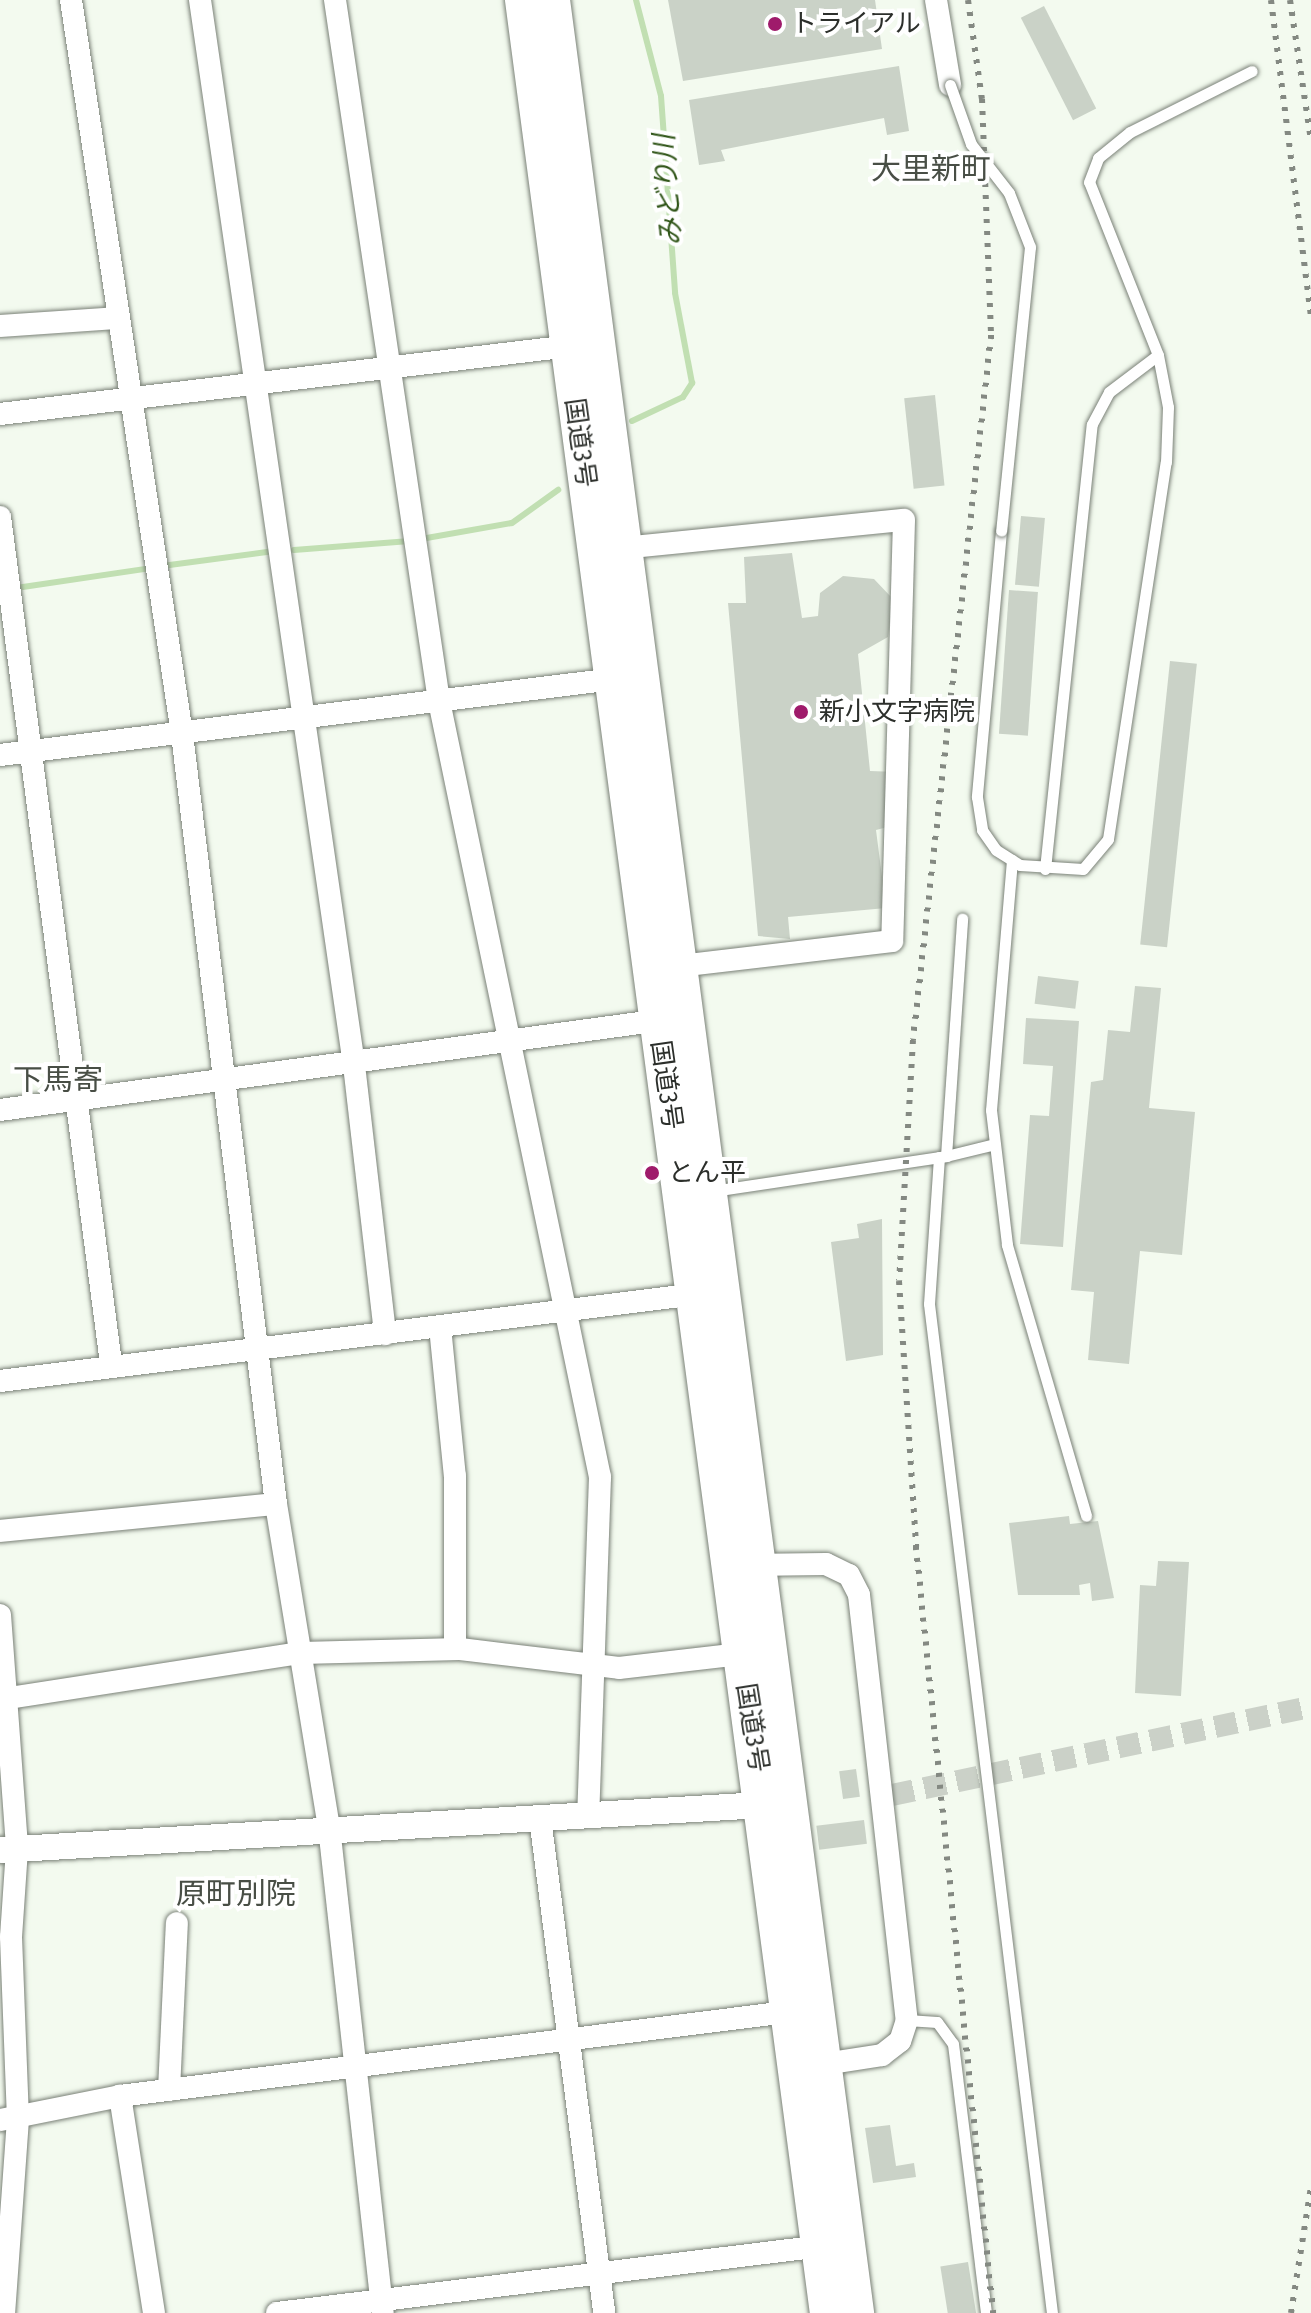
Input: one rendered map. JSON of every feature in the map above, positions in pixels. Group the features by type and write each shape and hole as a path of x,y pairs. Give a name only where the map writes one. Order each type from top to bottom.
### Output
{"highway":[{"name":"国道3号","path":"523,0 581,344 812,2066 833,2244 828,2313"},
{"name":"国道3号","path":"552,0 581,344"},
{"name":"国道3号","path":"626,678 678,966 671,1019 709,1191 708,1292"},
{"name":"国道3号","path":"744,1566 740,1654 776,1804 787,2012 812,2066"},
{"name":"国道3号","path":"833,2244 856,2313"}],"street":[{"path":"71,0 128,399 182,734 260,1350 276,1504 329,1827 382,2306"},
{"path":"200,0 354,1065 385,1334"},
{"path":"335,0 439,701 511,1043 563,1314 600,1477 588,1816"},
{"path":"936,0 950,85"},
{"path":"0,326 116,318"},
{"path":"0,414 128,399 253,378 581,344"},
{"path":"0,517 111,1364"},
{"path":"609,549 904,520 892,941 678,966"},
{"path":"0,755 302,721 626,678"},
{"path":"0,1110 354,1065 671,1019"},
{"path":"0,1381 111,1364 260,1350 563,1314 708,1292"},
{"path":"440,1327 455,1476 455,1649"},
{"path":"0,1531 276,1504"},
{"path":"744,1566 826,1564 849,1575 859,1595 886,1796 907,2020 900,2041 882,2055 812,2066"},
{"path":"0,1615 9,1698 11,1937 4,2313"},
{"path":"9,1698 301,1653 455,1649 593,1668 740,1654"},
{"path":"8,1849 329,1827 776,1804"},
{"path":"540,1818 572,2040 604,2313"},
{"path":"169,2090 177,1923"},
{"path":"9,2120 120,2096 787,2012"},
{"path":"120,2096 154,2313"},
{"path":"277,2313 382,2306 833,2244"}],"lane":[{"path":"950,85 965,132 1009,193 1030,247 977,797 982,830 1012,860 1045,869 1083,869 1108,839 1166,462 1168,407 1158,355 1089,182 1098,158 1130,132 1252,71"},
{"path":"1045,869 1092,424 1109,392 1158,355"},
{"path":"1012,860 991,1110 1007,1245 1086,1516"},
{"path":"962,919 929,1304 1052,2313"},
{"path":"709,1191 942,1157 995,1144"},
{"path":"907,2020 937,2022 953,2044 986,2313"}],"building":[{"name":"トライアル","path":"668,0 875,0 882,49 683,81"},
{"path":"1044,6 1096,108 1073,120 1021,18"},
{"path":"899,66 909,131 887,135 884,118 721,150 725,161 699,165 689,100"},
{"path":"935,395 945,486 914,489 904,398"},
{"path":"1021,516 1045,518 1039,587 1015,585"},
{"name":"新小文字病院","path":"792,553 802,618 818,616 820,593 843,576 874,579 893,599 888,637 858,654 870,771 898,772 903,823 876,830 886,908 788,917 790,939 758,936 728,603 746,603 744,557"},
{"path":"1009,590 1038,592 1028,736 999,734"},
{"path":"1170,661 1197,664 1167,947 1140,944"},
{"path":"1038,976 1079,981 1075,1009 1035,1004"},
{"path":"1135,986 1161,988 1149,1108 1195,1112 1182,1255 1140,1251 1129,1364 1088,1360 1094,1292 1071,1290 1091,1082 1103,1080 1108,1030 1130,1032"},
{"path":"1026,1018 1079,1021 1063,1247 1020,1244 1030,1115 1049,1116 1053,1066 1023,1064"},
{"path":"882,1219 883,1355 846,1361 831,1242 859,1238 857,1224"},
{"path":"1069,1516 1070,1524 1098,1521 1114,1598 1092,1601 1090,1583 1079,1585 1080,1595 1018,1595 1009,1523"},
{"path":"1158,1561 1189,1562 1181,1696 1135,1693 1140,1585 1156,1586"},
{"path":"856,1769 860,1797 843,1799 839,1771"},
{"path":"864,1820 867,1844 819,1850 816,1826"},
{"path":"890,2125 896,2166 914,2163 916,2177 873,2183 865,2128"},
{"path":"968,2262 976,2313 948,2313 940,2266"}],"waterway":[{"name":"みどり川","path":"636,0 661,96 675,293 692,383"},
{"path":"632,421 683,397 692,383"},
{"path":"421,539 512,523 558,490"},
{"path":"294,550 410,541"},
{"path":"162,566 274,551"},
{"path":"16,588 151,568"}],"tunnel":[{"path":"892,1795 1311,1707"}],"railway":[{"path":"968,0 982,99 991,335 913,1040 899,1281 916,1546 993,2313"},
{"path":"1271,0 1311,316"},
{"path":"1290,0 1311,140"},
{"path":"1291,2313 1311,2187"}],"place":[{"name":"トライアル","path":"775,24"},
{"name":"新小文字病院","path":"801,712"},
{"name":"とん平","path":"652,1173"}],"district":[{"name":"大里新町","path":"931,169"},
{"name":"下馬寄","path":"58,1080"},
{"name":"原町別院","path":"236,1894"}]}
